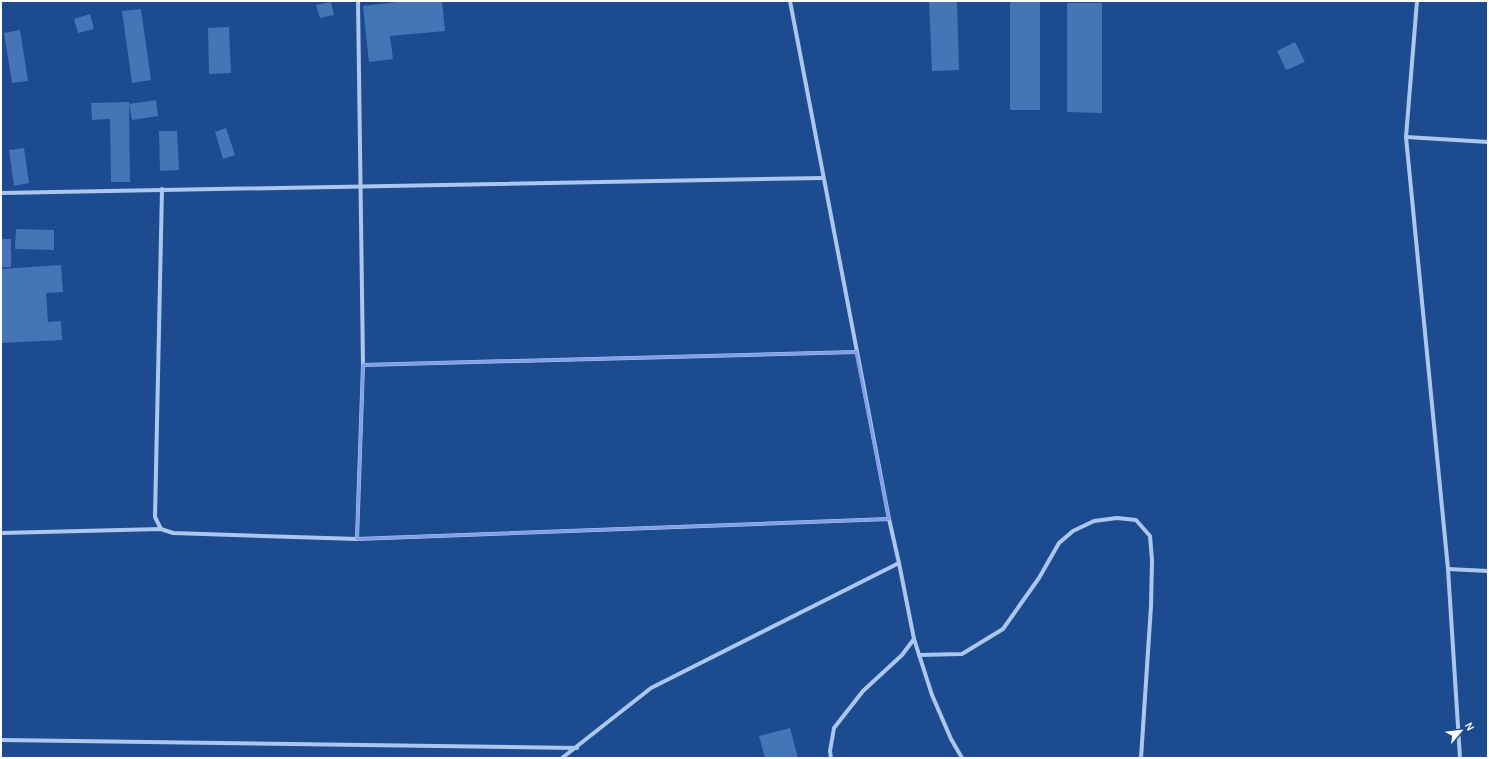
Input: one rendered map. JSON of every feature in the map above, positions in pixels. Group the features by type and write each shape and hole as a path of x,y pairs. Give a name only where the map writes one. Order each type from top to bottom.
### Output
{"street":[{"path":"357,539 363,365 362,186 358,1"},
{"path":"790,1 888,519 899,563 914,639 932,695 951,739 962,758"},
{"path":"1417,1 1406,137 1448,569 1460,758"},
{"path":"1406,137 1488,142"},
{"path":"1,192 823,178"},
{"path":"161,529 155,517 162,190"},
{"path":"363,365 856,352"},
{"path":"919,655 962,654 1003,629 1039,578 1059,542 1073,531 1094,521 1117,518 1136,520 1150,536 1152,560 1151,614 1141,758"},
{"path":"1,532 161,529 173,533 357,539 888,519"},
{"path":"562,758 577,748 651,688 899,563"},
{"path":"1448,569 1488,571"},
{"path":"831,758 830,751 834,728 863,691 902,655 914,639"},
{"path":"1,740 577,748"}],"highlighted area":[{"path":"856,352 889,519 357,539 363,365"}],"building":[{"path":"406,1 442,1 445,31 390,36 393,59 369,62 363,6"},
{"path":"929,1 957,1 959,70 932,71"},
{"path":"1010,1 1040,2 1040,110 1010,110"},
{"path":"331,2 334,15 320,18 316,5"},
{"path":"1067,3 1102,3 1102,113 1067,112"},
{"path":"141,9 151,80 132,83 122,11"},
{"path":"90,14 94,29 78,33 74,19"},
{"path":"229,27 231,73 209,74 208,28"},
{"path":"20,30 28,81 12,83 4,33"},
{"path":"1295,42 1305,62 1286,70 1277,51"},
{"path":"156,100 158,116 132,120 129,104"},
{"path":"129,102 130,182 111,182 110,119 92,120 91,103"},
{"path":"226,128 235,155 223,159 215,132"},
{"path":"159,131 177,131 179,170 160,171"},
{"path":"24,148 29,183 14,186 9,150"},
{"path":"16,229 54,230 54,250 15,249"},
{"path":"1,239 11,239 11,267 1,267"},
{"path":"61,265 63,292 46,293 48,322 61,321 62,340 1,343 1,269"},
{"path":"790,728 798,758 765,758 759,736"}]}
